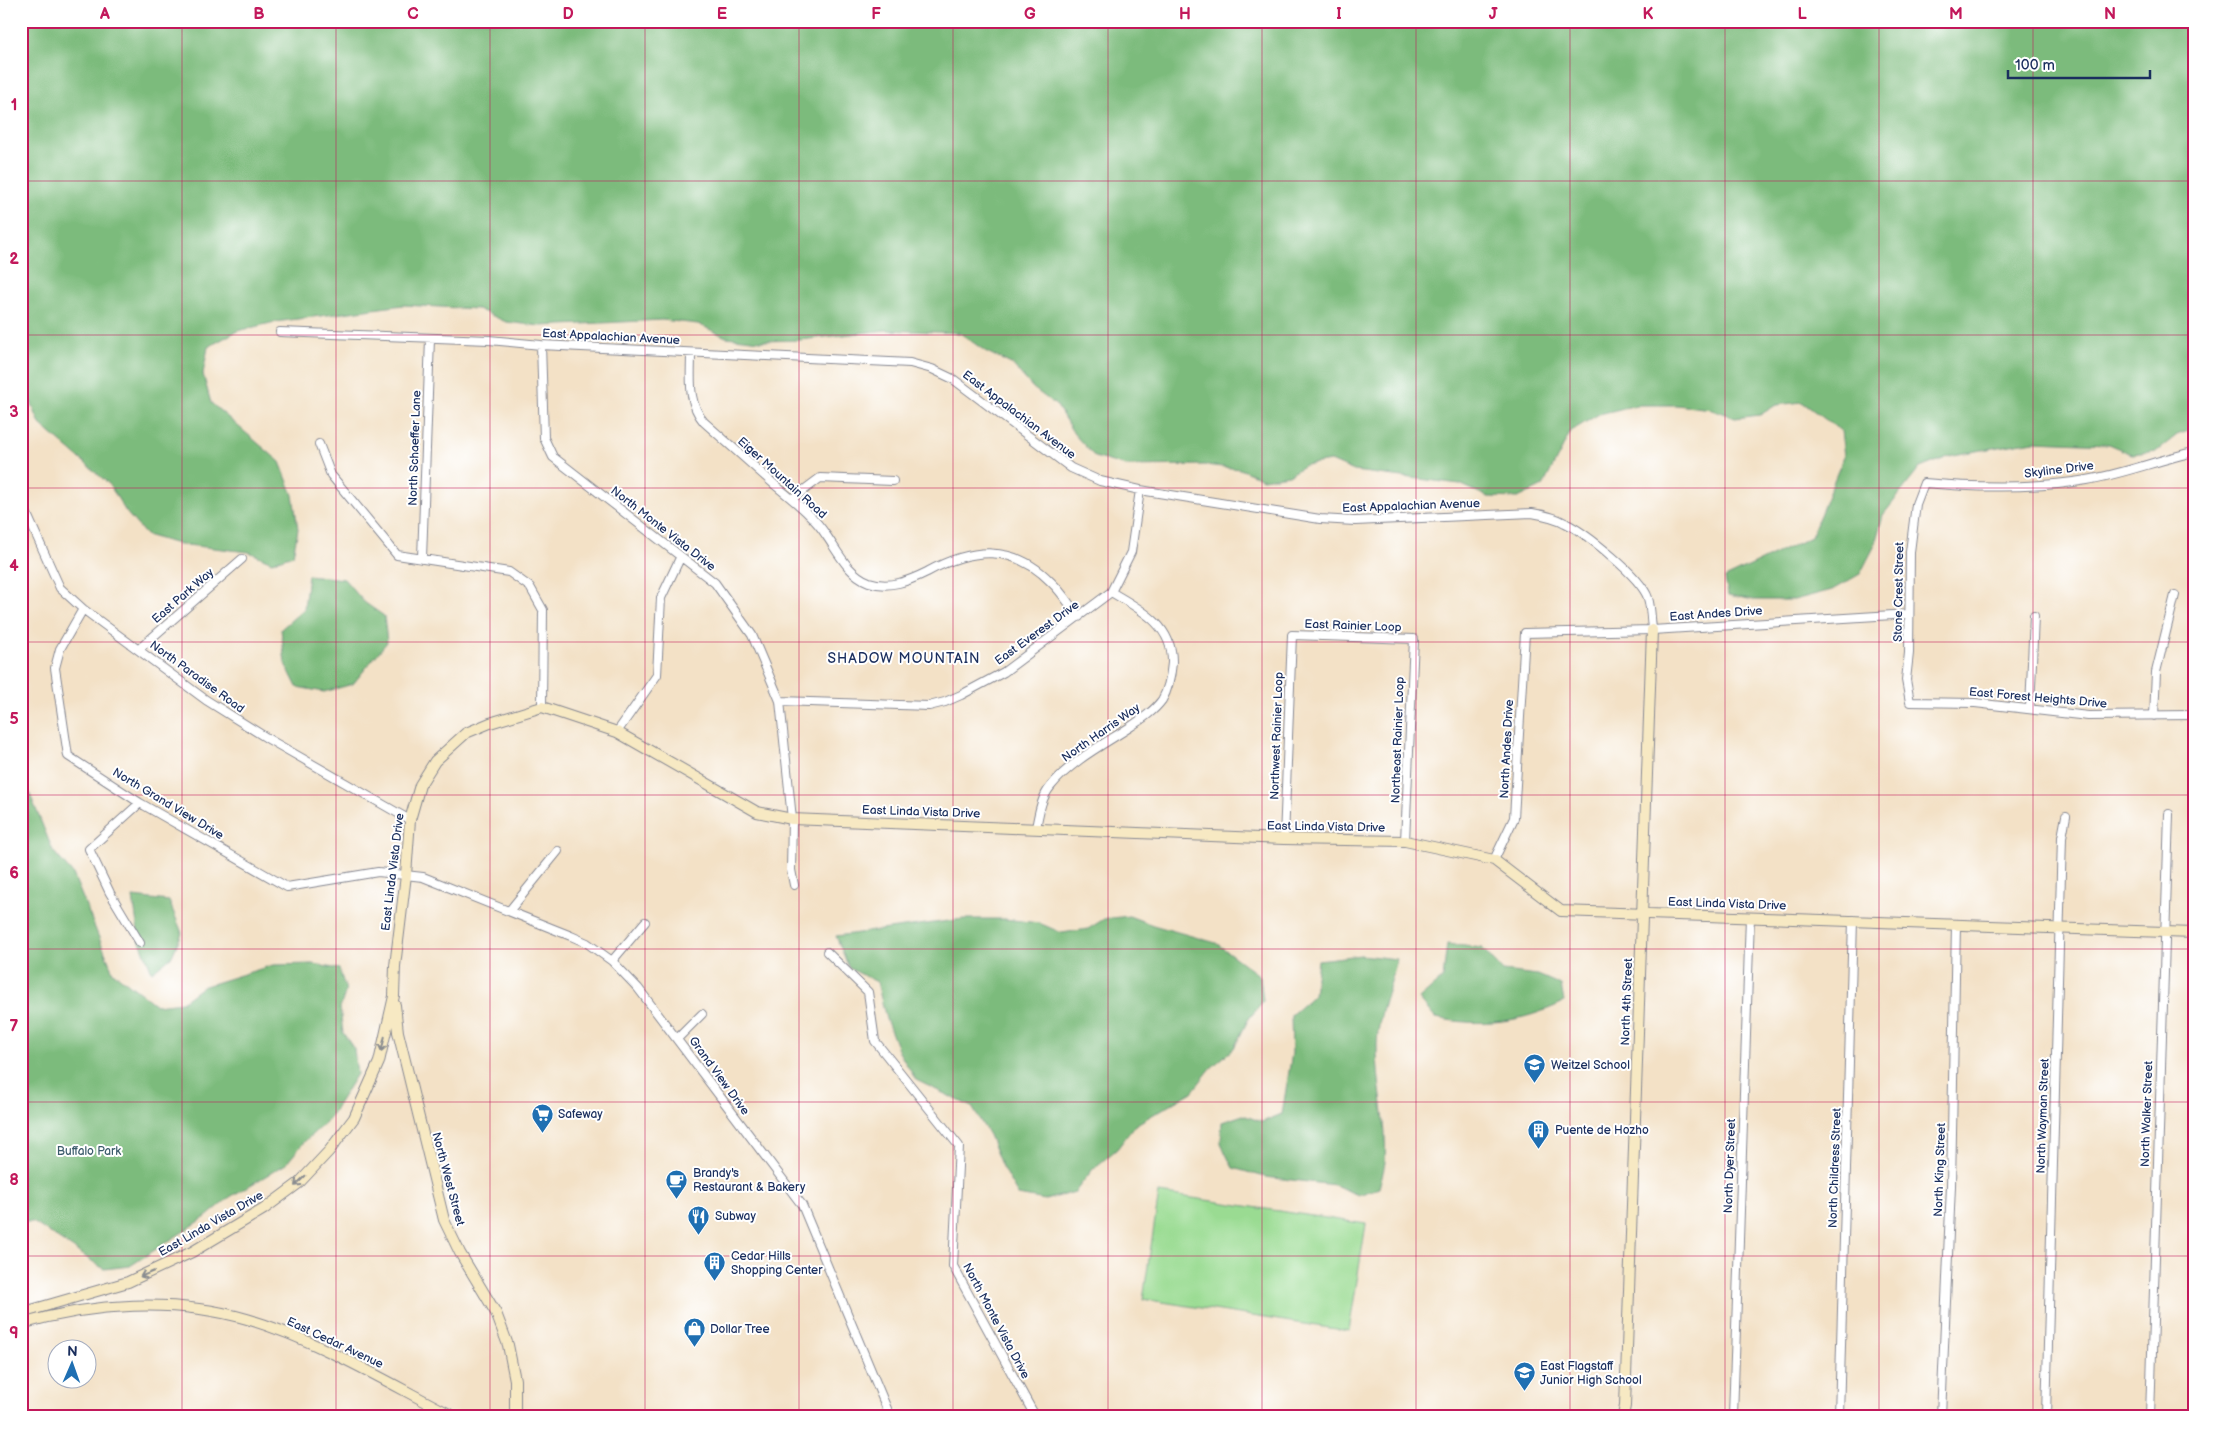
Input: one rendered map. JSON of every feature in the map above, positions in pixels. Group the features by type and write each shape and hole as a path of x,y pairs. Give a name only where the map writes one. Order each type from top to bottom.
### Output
{"street":[{"name":"East Appalachian Avenue","path":"280,332 489,340 541,345 910,363 932,369 953,379 1071,468 1100,482 1320,520 1355,521 1532,513 1551,517 1567,524 1585,537 1622,565 1638,581 1648,598 1652,630"},
{"name":"North Schaeffer Lane","path":"422,558 430,339"},
{"name":"North Monte Vista Drive","path":"541,345 544,438 553,457 715,584 752,635 780,701 792,819 790,870 794,885"},
{"name":"Eiger Mountain Road","path":"691,353 692,399 696,413 815,521 852,572 869,582 890,585 911,580 941,564 962,556 980,552 998,553 1017,559 1036,569 1052,582 1080,618"},
{"path":"319,444 331,475 397,555 509,572 530,587 543,610 542,707"},
{"name":"Skyline Drive","path":"1924,483 1989,488 2053,484 2097,478 2194,452"},
{"path":"792,499 820,478 893,481"},
{"name":"Stone Crest Street","path":"1910,702 1906,680 1909,653 1910,552 1916,504 1924,483"},
{"name":"East Everest Drive","path":"780,701 929,706 945,702 1004,672 1080,618 1111,592 1131,552 1140,490"},
{"name":"North Paradise Road","path":"21,501 60,588 83,608 206,700 270,740 410,820"},
{"path":"617,732 657,674 661,598 680,558"},
{"name":"East Park Way","path":"139,649 242,559"},
{"name":"North Harris Way","path":"1036,828 1040,807 1045,794 1052,784 1072,767 1150,712 1163,698 1168,685 1172,671 1172,658 1164,633 1144,611 1111,592"},
{"path":"2154,716 2156,672 2176,594"},
{"name":"North Grand View Drive","path":"83,608 60,649 55,668 68,756 140,803 287,886 378,872 406,875"},
{"name":"East Andes Drive","path":"1525,634 1652,630 1909,614"},
{"path":"2030,708 2034,616"},
{"name":"North 4th Street","path":"1632,1416 1624,1411 1652,630"},
{"name":"North Andes Drive","path":"1494,860 1514,818 1525,634"},
{"name":"East Rainier Loop","path":"1292,635 1414,639"},
{"name":"Northwest Rainier Loop","path":"1284,839 1292,635"},
{"name":"Northeast Rainier Loop","path":"1405,841 1414,639"},
{"name":"East Forest Heights Drive","path":"1910,702 1975,703 2088,716 2194,715"},
{"name":"East Linda Vista Drive","path":"21,1313 94,1292 156,1270 192,1252 264,1209 299,1183 329,1151 354,1118 379,1062 394,996 394,966 406,875 410,820 420,785 435,761 466,733 490,723 542,707 617,732 757,812 792,819 1284,839 1405,841 1494,860 1561,911 2194,932"},
{"path":"140,803 89,849 110,893 140,943"},
{"name":"North Walker Street","path":"2150,1416 2169,814"},
{"name":"North Wayman Street","path":"2046,1416 2062,837 2066,816"},
{"path":"510,910 558,851"},
{"name":"Grand View Drive","path":"406,875 423,878 510,910 587,943 612,961 638,988 678,1038 802,1205 890,1416"},
{"name":"North Dyer Street","path":"1733,1416 1750,917"},
{"name":"North Childress Street","path":"1839,1416 1853,920"},
{"path":"612,961 645,922"},
{"name":"North King Street","path":"1941,1416 1951,1186 1956,924"},
{"name":"North Monte Vista Drive","path":"826,952 868,992 875,1041 959,1146 953,1266 1035,1416"},
{"name":"North West Street","path":"394,996 398,1032 444,1220 460,1253 502,1324 510,1351 515,1380 515,1416"},
{"path":"678,1038 702,1014"},
{"name":"East Cedar Avenue","path":"21,1324 82,1310 122,1306 177,1308 213,1312 246,1319 309,1342 454,1416"}],"green space":[{"path":"21,21 2194,21 2194,429 2177,435 2157,451 2132,454 2108,444 2034,441 1953,455 1920,468 1883,515 1874,547 1860,574 1832,590 1794,600 1754,600 1728,595 1725,578 1811,537 1844,456 1841,431 1802,402 1776,405 1760,415 1735,418 1712,409 1676,405 1637,405 1599,414 1571,431 1543,486 1518,498 1488,497 1460,484 1354,471 1331,461 1305,465 1289,475 1263,479 1240,469 1205,465 1126,466 1095,457 1074,434 1057,406 1033,388 1013,365 985,351 960,333 886,330 800,340 761,341 726,337 698,324 662,320 541,326 506,322 478,309 403,305 275,322 237,331 208,347 203,374 211,403 280,462 293,495 298,529 293,555 272,562 249,552 178,544 146,535 126,512 109,484 40,424 21,378"},
{"path":"308,575 344,579 364,602 384,616 387,642 353,684 324,692 297,687 285,663 281,629 304,609"},
{"name":"Buffalo Park","path":"21,772 53,851 73,874 113,972 156,1005 182,1002 202,987 273,965 312,964 339,969 346,990 340,1008 343,1033 354,1049 357,1074 328,1120 305,1141 286,1164 230,1197 206,1217 130,1266 104,1269 33,1222 21,1222"},
{"path":"133,897 169,901 182,933 172,956 152,972 139,939"},
{"path":"1129,916 1216,943 1260,976 1263,1001 1248,1020 1234,1048 1211,1068 1192,1092 1135,1125 1117,1149 1093,1169 1075,1192 1045,1200 1018,1195 1002,1167 989,1135 972,1107 916,1080 899,1052 886,1019 877,982 849,968 836,936 964,919 1004,919 1039,923 1062,933 1088,929 1104,919"},
{"path":"1447,944 1482,948 1503,971 1538,975 1561,985 1564,1002 1532,1015 1501,1021 1469,1022 1435,1018 1419,999 1443,978"},
{"path":"1361,955 1397,959 1382,1011 1377,1044 1378,1073 1385,1132 1385,1165 1379,1188 1358,1195 1335,1185 1265,1177 1233,1168 1221,1144 1222,1122 1243,1115 1262,1122 1282,1114 1292,1053 1291,1015 1314,995 1318,960"},
{"path":"1159,1193 1366,1224 1349,1331 1143,1299"}],"place":[{"name":"Weitzel School","path":"1535,1084"},
{"name":"Safeway","path":"542,1133"},
{"name":"Puente de Hozho","path":"1539,1149"},
{"name":"Brandy's Restaurant & Bakery","path":"677,1199"},
{"name":"Subway","path":"699,1235"},
{"name":"Cedar Hills Shopping Center","path":"715,1282"},
{"name":"Dollar Tree","path":"694,1348"},
{"name":"East Flagstaff Junior High School","path":"1524,1392"}],"district":[{"name":"SHADOW MOUNTAIN","path":"904,658"}]}
